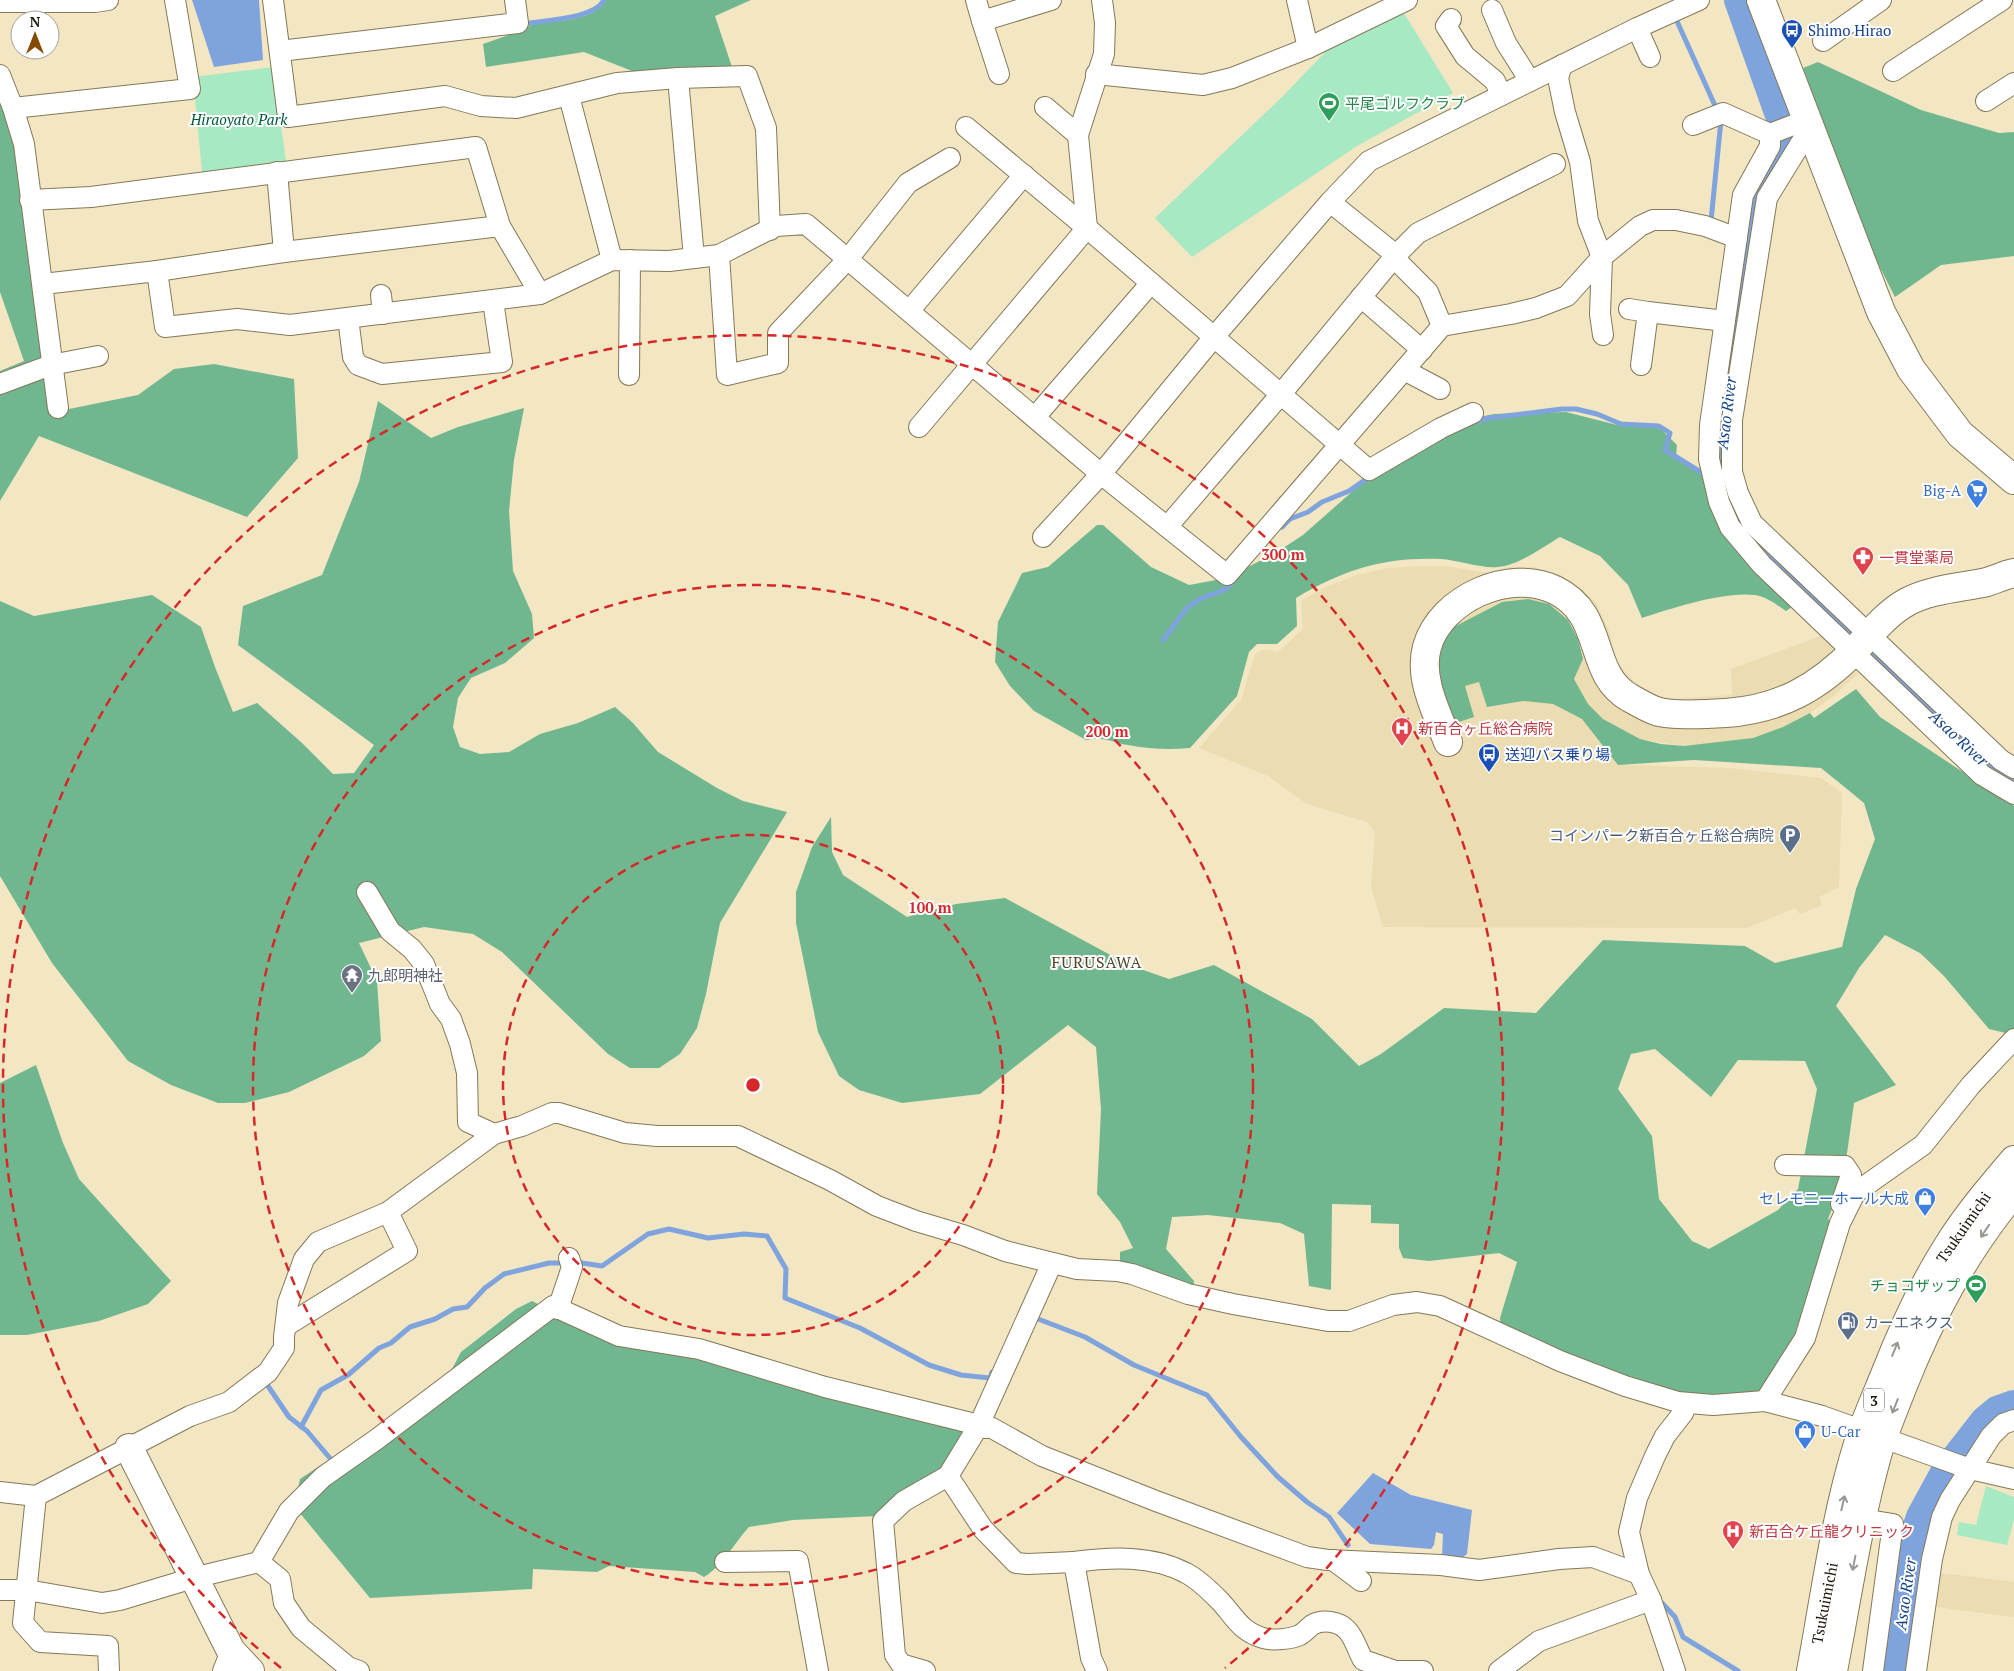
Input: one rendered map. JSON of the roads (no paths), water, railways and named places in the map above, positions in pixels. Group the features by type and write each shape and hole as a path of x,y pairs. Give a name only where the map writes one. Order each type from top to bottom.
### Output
{"street":[{"path":"0,2 95,2 108,0"},
{"path":"13,108 190,89 175,0"},
{"path":"273,0 288,117 445,96 481,106 516,108 617,83 678,78 747,76 766,128 770,230"},
{"path":"280,51 518,23 515,0"},
{"path":"976,0 998,74"},
{"path":"982,21 1051,0"},
{"path":"920,427 1087,228 1078,135 1096,74 1104,54 1106,23 1102,0"},
{"path":"1297,0 1308,48"},
{"path":"1096,74 1203,85 1232,78 1308,48 1407,0"},
{"path":"1043,537 1101,474 1214,337 1330,202 1369,161 1530,80 1698,0"},
{"path":"1761,0 1791,128 1880,312 1911,369 1960,434 2014,480"},
{"path":"1823,41 1881,0"},
{"path":"1893,71 1997,1"},
{"path":"1492,10 1506,43 1530,80"},
{"path":"1450,19 1446,26 1465,56 1495,81 1501,95"},
{"path":"1637,28 1650,57"},
{"path":"1562,65 1558,78 1565,112 1578,152 1588,221 1602,257 1600,314 1604,336"},
{"path":"0,75 24,144 58,408"},
{"path":"678,78 694,258"},
{"path":"1986,101 2014,83"},
{"path":"569,96 621,260 629,375"},
{"path":"1045,107 1078,135"},
{"path":"1693,125 1723,113 1791,128"},
{"path":"966,127 1087,228 1369,470 1441,428 1473,413"},
{"path":"1791,128 1770,146 1744,194 1710,424 1709,450 1712,478 1719,502 1730,527 1762,565 1861,643 2001,760 2014,768"},
{"path":"1791,128 1768,198 1732,420 1732,472 1738,493 1752,523 1982,775 2014,794"},
{"path":"30,200 91,197 476,147 500,226 540,294"},
{"path":"718,255 727,375 778,363 778,333 848,259 908,183 950,158"},
{"path":"1167,527 1281,394 1396,255 1418,232 1555,164"},
{"path":"277,172 284,252"},
{"path":"910,310 1024,175"},
{"path":"1330,202 1396,255 1397,261 1428,292 1442,326"},
{"path":"157,271 165,327 237,319 290,326 348,318 382,304 493,300 540,294 621,260 669,261 718,255 776,226 806,224 910,310 1101,474 1227,575 1442,326 1536,308 1567,296 1602,257 1640,226 1653,220 1676,220 1705,226 1737,238"},
{"path":"43,284 500,226"},
{"path":"1035,417 1151,283"},
{"path":"1361,297 1422,350"},
{"path":"348,318 353,356 358,365 382,374 502,362 493,300"},
{"path":"1641,365 1639,310 1725,321"},
{"path":"0,384 51,365 98,356"},
{"path":"1404,370 1440,389"},
{"path":"1448,742 1429,691 1425,671 1426,647 1437,625 1453,608 1479,593 1500,584 1517,582 1539,584 1556,590 1570,599 1582,612 1590,626 1601,662 1610,679 1628,697 1657,711 1726,713 1765,707 1801,693 1907,602 1928,594 1986,582 2014,572"},
{"path":"367,892 390,931 412,949 424,964 440,1004 451,1019 460,1044 467,1073 468,1122 494,1134"},
{"path":"1765,1401 1805,1338 1840,1223 1855,1193 1923,1145 1971,1085 2014,1039"},
{"path":"0,1492 36,1496 190,1416 229,1402 254,1385 268,1372 284,1348 288,1303 304,1259 318,1242 388,1212 494,1134 522,1126 552,1113 559,1113 625,1133 657,1136 738,1136 821,1176 877,1206 916,1221 963,1235 1005,1251 1077,1269 1118,1271 1205,1298 1328,1321 1349,1321 1393,1305 1417,1302 1440,1306 1560,1361 1625,1386 1688,1404 1713,1405 1765,1401 1822,1416 1966,1468 2014,1479"},
{"name":"Tsukuimichi","path":"1833,1671 1862,1519 1873,1435 1903,1329 1921,1292 1949,1244 1978,1202 2014,1160"},
{"path":"1785,1165 1844,1166 1851,1175 1841,1203 1840,1223"},
{"name":"Tsukuimichi","path":"1811,1671 1840,1514 1873,1435 1941,1300 1966,1258 2014,1192"},
{"path":"286,1326 407,1251 388,1212"},
{"path":"558,1309 571,1262"},
{"path":"925,1671 899,1668 895,1654 884,1521 904,1501 948,1476 979,1425 1052,1262"},
{"path":"0,1590 27,1590 102,1603 120,1600 193,1578 259,1562 289,1511 322,1477 377,1439 553,1306 619,1336 699,1349 824,1387 979,1425 984,1428 992,1428 1042,1456 1307,1557 1333,1560 1394,1562 1479,1570 1560,1558 1594,1557 1640,1574"},
{"path":"1676,1671 1640,1574 1629,1532 1637,1498 1665,1436 1688,1404"},
{"path":"1916,1671 1932,1559 1942,1518 1966,1468 2003,1424 2014,1420"},
{"path":"129,1448 193,1578 227,1661 250,1671"},
{"path":"948,1476 983,1529 1016,1563 1074,1562 1119,1557 1161,1564 1186,1573 1220,1601 1233,1619 1246,1630 1264,1639 1287,1639 1301,1634 1312,1625 1323,1622 1336,1623 1348,1630 1363,1660 1395,1671 1423,1671"},
{"path":"36,1496 23,1623 40,1642 108,1646 109,1671"},
{"path":"1862,1519 1893,1524 1873,1671"},
{"path":"1333,1560 1362,1581"},
{"path":"725,1562 798,1561 818,1671"},
{"path":"259,1562 280,1579 284,1604 300,1628 348,1667 359,1671"},
{"path":"1074,1562 1091,1658 1097,1671"},
{"path":"1499,1671 1539,1641 1651,1600"}],"water":[{"path":"192,0 259,0 263,60 214,67"},
{"path":"1373,1473 1411,1495 1472,1510 1467,1554 1462,1558 1442,1557 1443,1534 1436,1532 1434,1545 1431,1549 1370,1544 1337,1513"}],"waterway":[{"path":"530,23 582,14 599,6 604,0"},
{"name":"Asao River","path":"1739,0 1787,135 1785,145 1755,198 1719,451 1722,475 1728,497 1737,515 1770,557 1985,764 2014,784"},
{"path":"1676,19 1717,110"},
{"path":"1711,221 1721,120"},
{"path":"1474,422 1489,418 1576,409 1597,414 1621,424 1659,426 1670,433 1665,450 1704,474"},
{"path":"1282,527 1290,519 1308,512 1322,502 1349,491 1372,475"},
{"path":"1163,640 1187,608 1200,599 1226,589 1235,579"},
{"path":"575,1262 602,1266 648,1234 669,1229 708,1238 744,1234 767,1236 786,1269 785,1298 860,1328 929,1365 961,1375 990,1378 992,1372"},
{"path":"301,1427 321,1390 348,1375 379,1348 391,1343 410,1327 435,1319 453,1309 467,1307 485,1288 504,1274 549,1263 567,1263"},
{"path":"1033,1317 1085,1337 1134,1365 1207,1395 1241,1437 1278,1477 1307,1502 1329,1517 1348,1545"},
{"path":"268,1386 289,1417 307,1431 334,1463"},
{"name":"Asao River","path":"1894,1671 1912,1544 1921,1517 1946,1471 1985,1421 1997,1411 2014,1405"},
{"path":"1662,1603 1675,1617 1683,1637 1738,1671"}],"place":[{"name":"Shimo Hirao","path":"1792,49"},
{"name":"平尾ゴルフクラブ","path":"1329,122"},
{"name":"Big-A","path":"1977,509"},
{"name":"一貫堂薬局","path":"1863,576"},
{"name":"新百合ヶ丘総合病院","path":"1402,747"},
{"name":"送迎バス乗り場","path":"1489,773"},
{"name":"コインパーク新百合ヶ丘総合病院","path":"1790,854"},
{"name":"九郎明神社","path":"352,994"},
{"name":"セレモニーホール大成","path":"1925,1217"},
{"name":"チョコザップ","path":"1976,1304"},
{"name":"カーエネクス","path":"1848,1341"},
{"name":"U-Car","path":"1805,1450"},
{"name":"新百合ケ丘龍クリニック","path":"1733,1550"}],"district":[{"name":"FURUSAWA","path":"1097,962"}],"park label":[{"name":"Hiraoyato Park","path":"239,119"}]}
